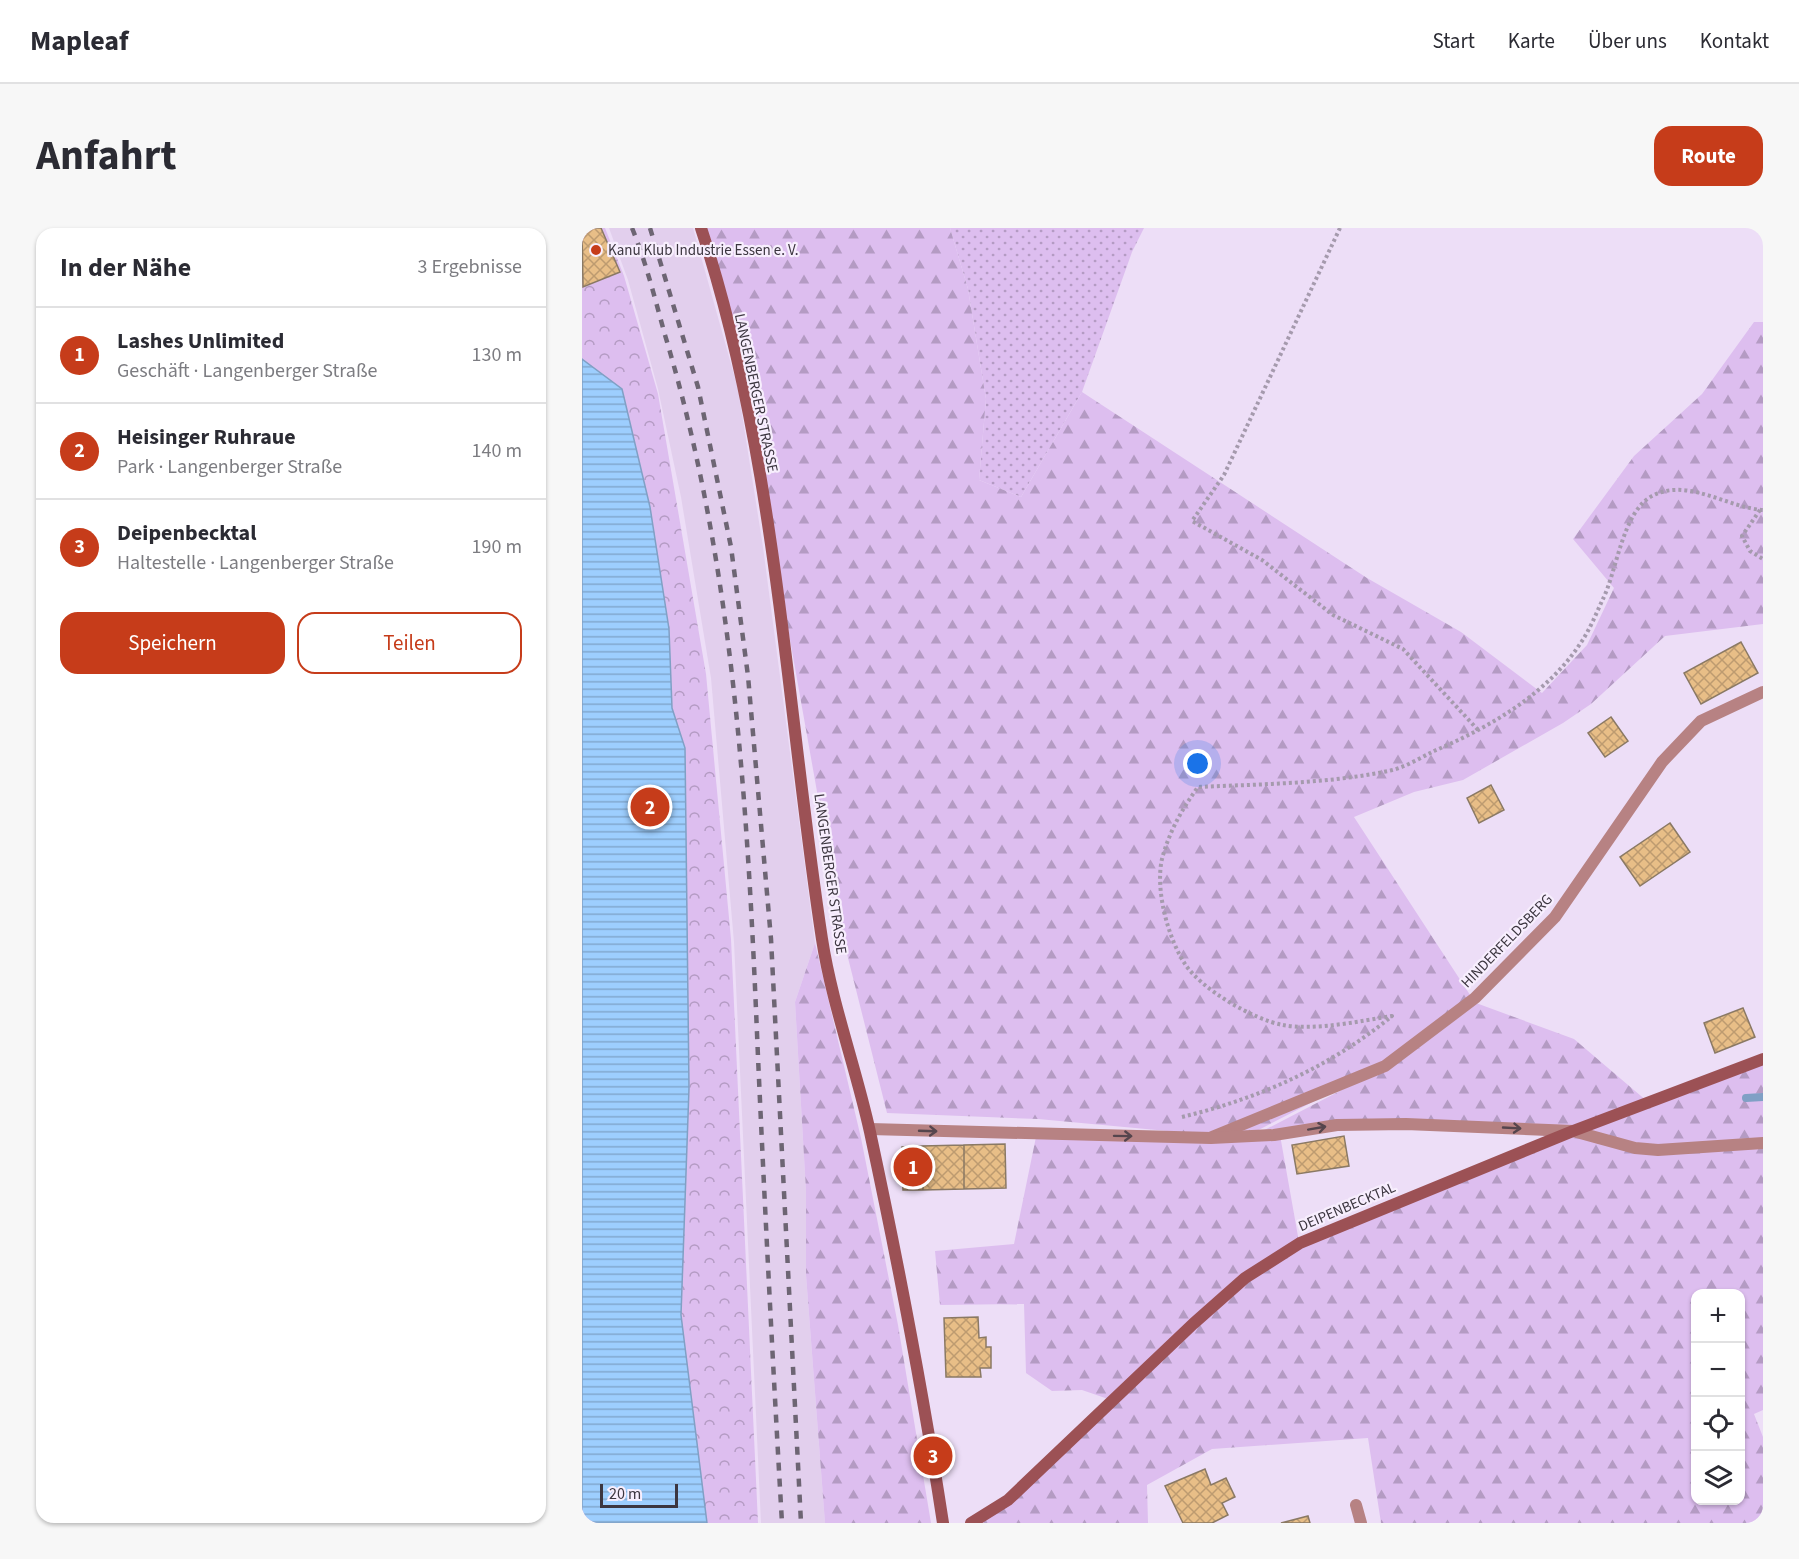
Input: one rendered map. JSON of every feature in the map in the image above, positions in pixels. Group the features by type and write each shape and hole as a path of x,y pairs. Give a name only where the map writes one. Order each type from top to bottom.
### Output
{"main road":[{"name":"LANGENBERGER STRASSE","path":"701,228 714,267 742,384 757,464 823,943 870,1129 909,1324 943,1523"},
{"name":"DEIPENBECKTAL","path":"971,1523 1008,1500 1193,1324 1245,1278 1300,1243 1573,1131 1763,1059"}],"street":[{"name":"HINDERFELDSBERG","path":"1211,1138 1385,1066 1475,998 1555,917 1662,762 1701,722 1763,692"},
{"name":"DEIPENBECKTAL","path":"870,1129 1211,1138 1274,1135 1337,1125 1406,1124 1573,1131 1635,1148 1658,1150 1763,1143"},
{"path":"1356,1505 1361,1523"}],"path":[{"path":"1340,228 1224,475 1192,521 1262,560 1334,615 1403,649 1479,731"},
{"path":"1162,1137 1161,1122 1210,1110 1268,1091 1328,1061 1361,1041 1392,1016 1343,1024 1283,1025 1225,1002 1185,964 1162,909 1161,861 1177,816 1198,787 1293,783 1390,771 1479,731 1541,688 1581,642 1607,592 1637,511 1652,496 1670,490 1692,492 1762,510 1742,536 1750,550 1763,559"}],"shaded area":[{"path":"609,228 693,228 738,389 763,547 815,943 795,1002 806,1191 806,1275 825,1523 761,1523 734,942 711,678 681,497 658,389 628,280"}],"green space":[{"path":"582,228 605,228 624,276 658,394 706,674 731,939 758,1523 582,1523"},
{"path":"705,228 950,228 968,289 986,399 979,480 1021,497 1082,392 1367,578 1461,632 1542,693 1587,645 1614,588 1573,539 1634,456 1702,394 1754,322 1763,322 1763,624 1665,636 1591,704 1563,723 1463,780 1414,792 1354,817 1474,1001 1384,1065 1243,1138 1038,1119 887,1113 843,938 773,544"},
{"path":"950,228 1144,228 1132,252 1082,392 1021,497 979,480 986,399 968,289"},
{"path":"815,943 861,1138 898,1325 931,1523 825,1523 806,1275 806,1191 795,1002"},
{"path":"1476,1003 1574,1039 1648,1102 1558,1137 1406,1123 1251,1137 1386,1067"},
{"path":"1763,1061 1763,1410 1754,1414 1763,1437 1763,1523 1381,1523 1368,1438 1212,1449 1147,1485 1148,1523 975,1523 1247,1278 1301,1244"},
{"path":"1280,1135 1299,1242 1244,1276 1111,1400 1082,1390 1052,1391 1026,1373 1024,1304 940,1305 935,1251 1014,1244 1036,1137"}],"water":[{"path":"582,359 622,389 650,507 669,629 672,708 685,748 689,1088 681,1315 707,1523 582,1523"}],"building":[{"name":"Kanu Klub Industrie Essen e. V.","path":"582,228 601,228 620,272 583,287"},
{"path":"1741,642 1758,673 1701,704 1684,673"},
{"path":"1611,717 1628,741 1605,757 1588,733"},
{"path":"1491,785 1504,810 1479,823 1467,798"},
{"path":"1670,823 1690,852 1640,886 1620,857"},
{"path":"1743,1008 1755,1037 1715,1053 1704,1023"},
{"path":"1344,1136 1349,1166 1297,1174 1292,1145"},
{"path":"1005,1144 1006,1188 964,1189 964,1145"},
{"path":"964,1145 964,1189 923,1190 922,1146"},
{"path":"922,1146 923,1190 903,1190 902,1147"},
{"path":"978,1317 979,1338 986,1337 986,1347 991,1347 991,1368 980,1368 981,1377 946,1377 944,1318"},
{"path":"1205,1469 1211,1485 1226,1478 1235,1497 1222,1503 1228,1515 1212,1523 1183,1523 1165,1486"},
{"path":"1308,1516 1310,1523 1281,1523"}],"waterway":[{"path":"1746,1098 1763,1097"}],"railway":[{"path":"632,228 650,281 689,423 708,512 723,602 734,693 749,875 782,1523"},
{"path":"650,228 698,387 731,547 748,676 771,939 801,1523"}],"place":[{"name":"Kanu Klub Industrie Essen e. V.","path":"596,250"},
{"name":"Heisinger Ruhraue","path":"650,807"},
{"name":"Lashes Unlimited","path":"913,1167"},
{"name":"Deipenbecktal","path":"933,1456"}]}
